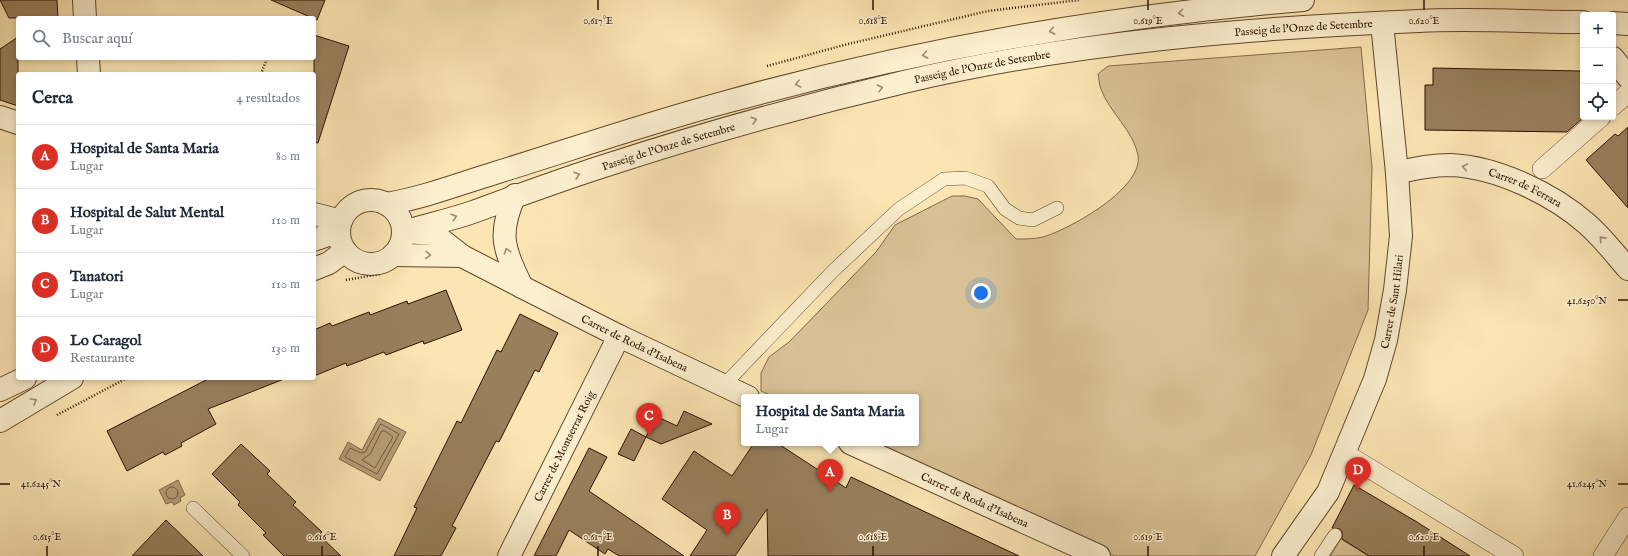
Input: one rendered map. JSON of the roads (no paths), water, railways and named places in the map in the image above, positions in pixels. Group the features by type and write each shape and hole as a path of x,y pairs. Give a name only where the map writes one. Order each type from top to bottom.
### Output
{"street":[{"path":"84,0 85,16"},
{"name":"Passeig de l'Onze de Setembre","path":"386,204 456,186 725,102 874,65 1064,29 1241,5 1304,0"},
{"name":"Passeig de l'Onze de Setembre","path":"403,232 471,212 515,195 606,165 764,117 933,76 1041,55 1178,36 1382,23 1420,21 1580,22"},
{"name":"Carrer de Sant Hilari","path":"1283,556 1328,492 1375,379 1387,332 1395,290 1401,236 1397,173 1382,23"},
{"path":"1616,23 1628,24"},
{"path":"88,60 89,72"},
{"path":"1616,62 1628,77"},
{"path":"1616,103 1628,93"},
{"path":"0,117 16,122"},
{"path":"1542,169 1598,120"},
{"name":"Carrer de Ferrara","path":"1397,173 1428,166 1454,165 1492,173 1541,192 1588,224 1628,269"},
{"path":"515,195 506,219 504,244 522,287"},
{"path":"316,216 342,235 353,259 363,263 374,264 384,261 389,264 398,248 403,232 398,216 386,204 376,200 355,204 346,212 342,235 329,262 316,268"},
{"name":"Carrer de Roda d'Isabena","path":"403,232 434,234 462,256 619,336 741,394"},
{"path":"316,240 342,235"},
{"name":"Carrer de Roda d'Isabena","path":"389,264 462,256"},
{"name":"Carrer de Montserrat Roig","path":"509,556 619,336"},
{"path":"0,390 21,380"},
{"path":"0,421 69,380"},
{"name":"Carrer de Roda d'Isabena","path":"857,446 1099,556"},
{"path":"1344,453 1514,556"},
{"path":"1603,556 1628,517"}],"lane":[{"path":"723,386 833,271 899,209 944,179 965,178 988,186 1005,209 1019,218 1034,220 1057,208"},
{"path":"193,508 243,556"},
{"path":"1322,556 1335,535"}],"water":[{"path":"379,418 406,432 380,481 339,459 348,442 362,450"},
{"path":"178,480 185,495 180,498 181,501 174,505 172,502 166,504 159,490"}],"place":[{"name":"Tanatori","path":"649,436"},
{"name":"Lo Caragol","path":"1358,490"},
{"name":"Hospital de Santa Maria","path":"830,492"},
{"name":"Hospital de Salut Mental","path":"727,535"}]}
